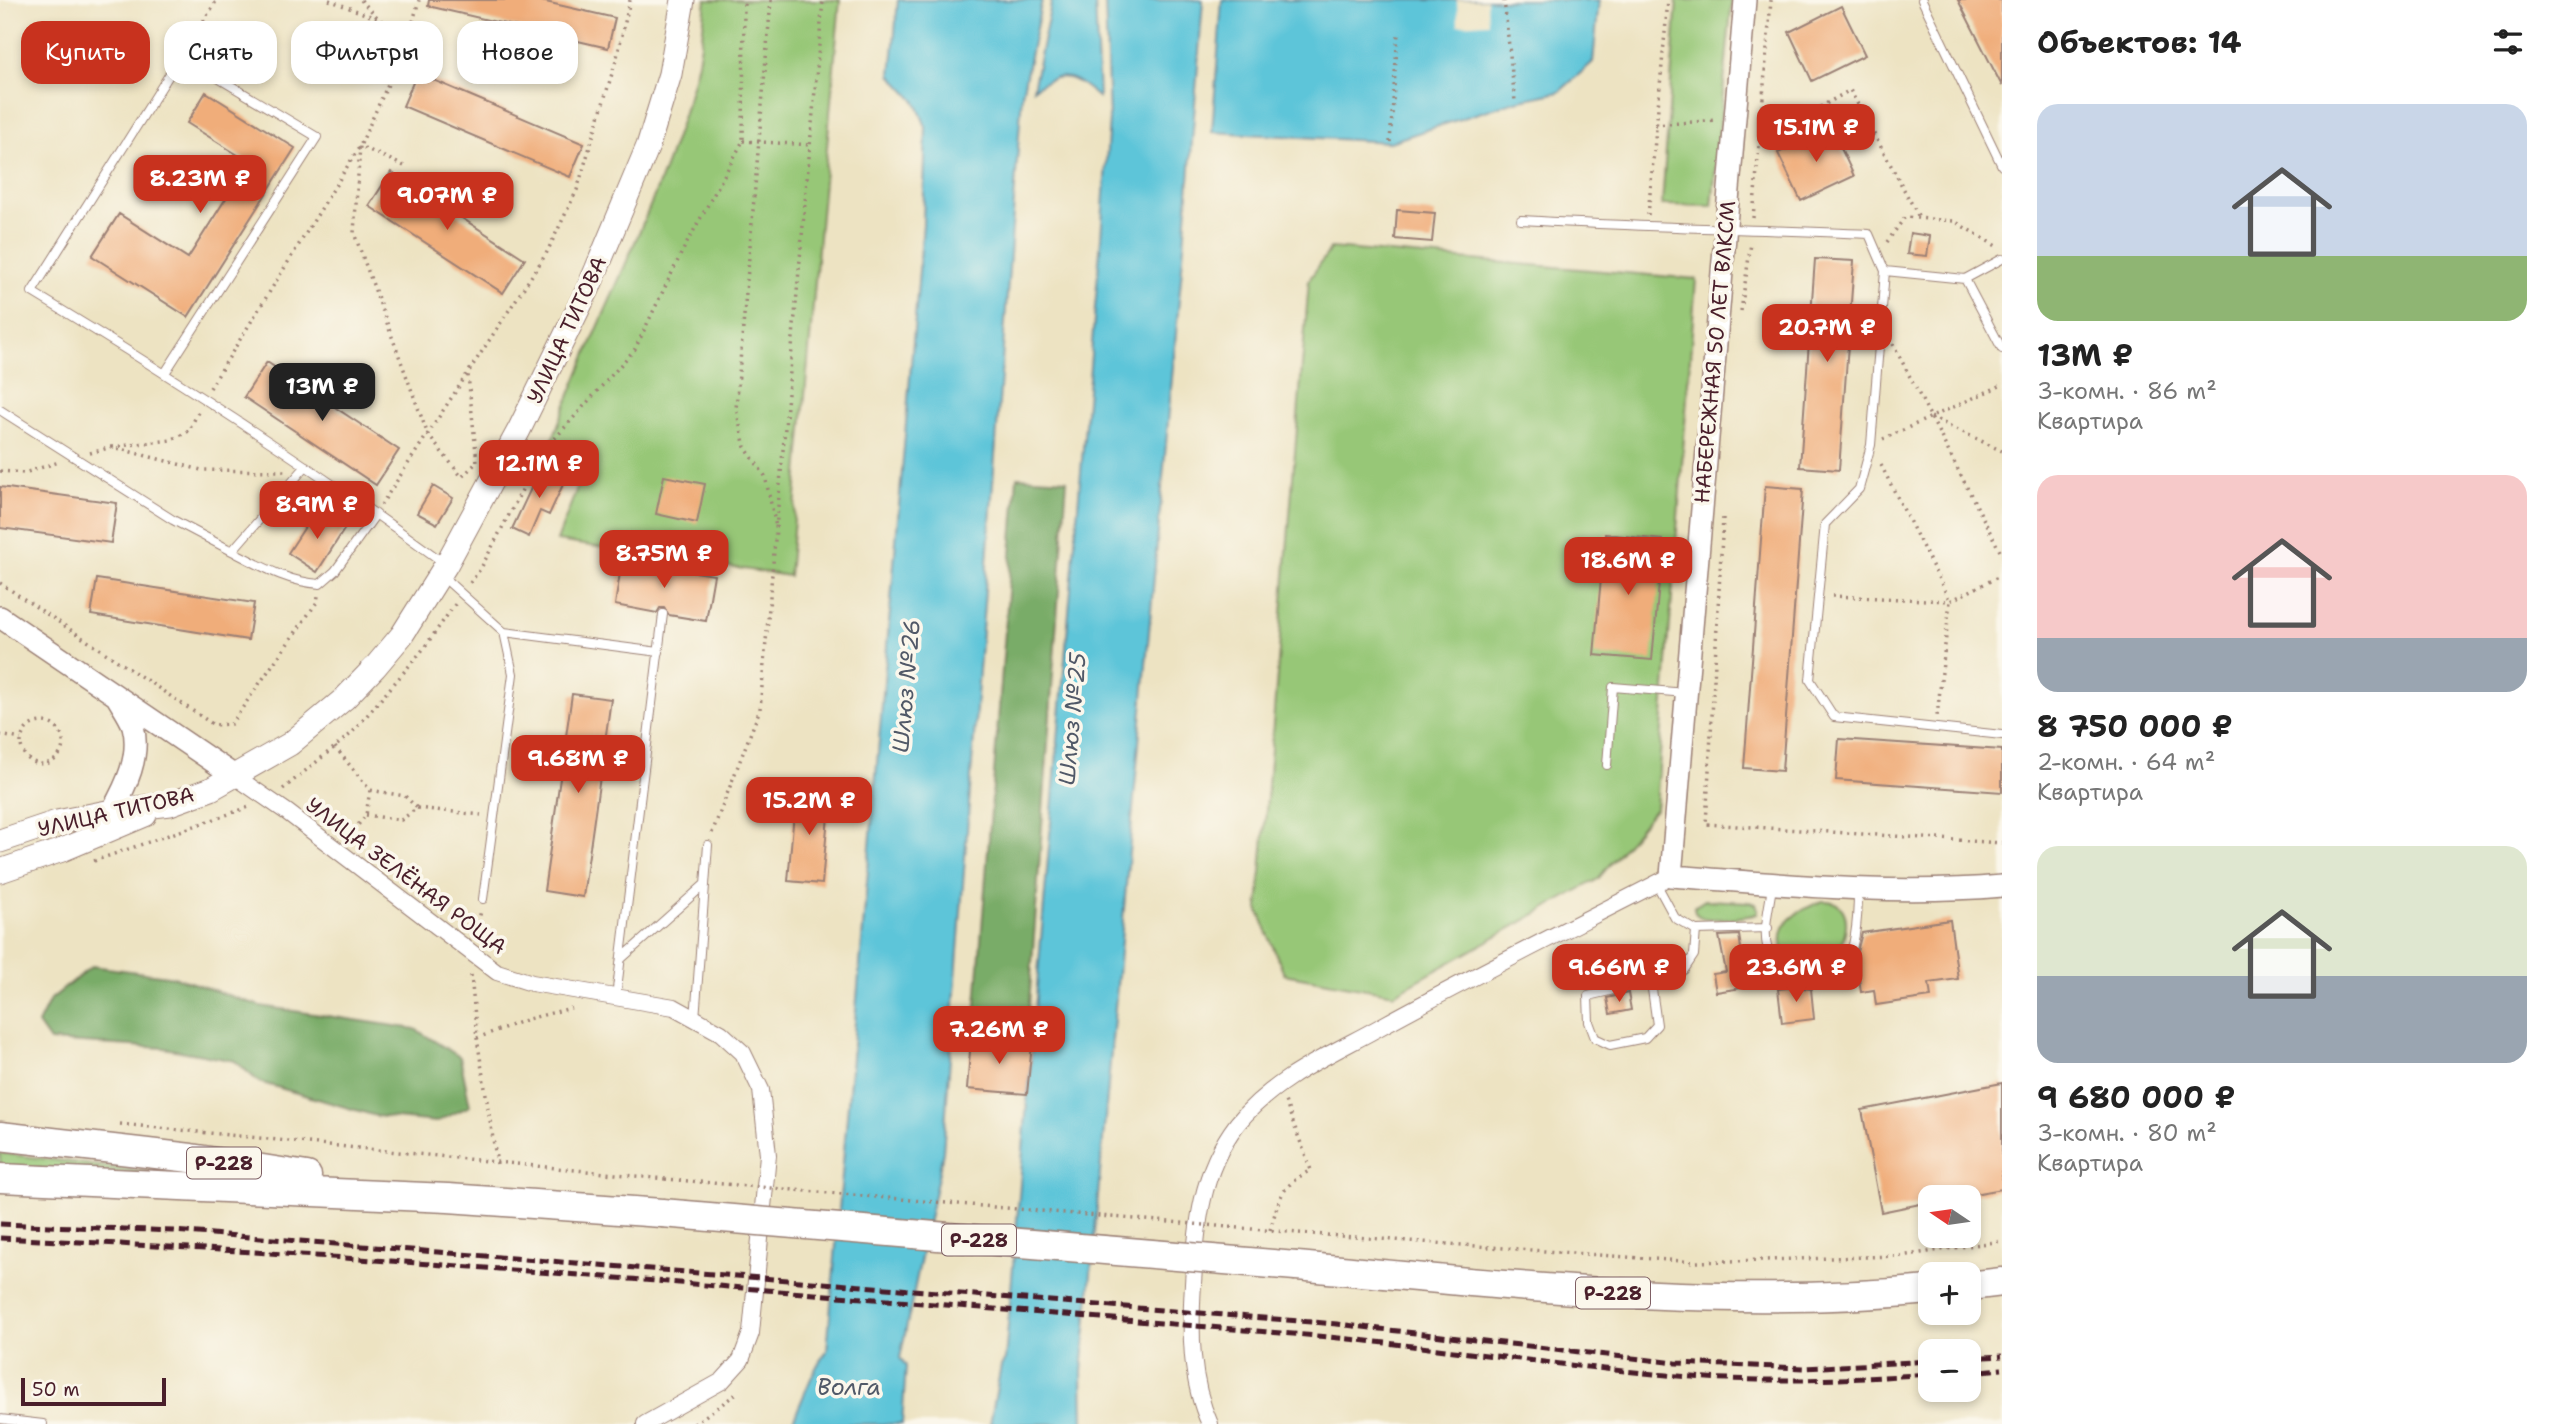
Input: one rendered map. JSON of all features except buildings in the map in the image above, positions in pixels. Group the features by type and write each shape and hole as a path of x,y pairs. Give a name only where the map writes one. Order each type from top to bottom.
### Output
{"highway":[{"name":"Р-228","path":"0,1136 191,1158 448,1198"},
{"name":"Р-228","path":"0,1178 448,1198 662,1213 1606,1293 1764,1299 1918,1291"},
{"path":"1981,1285 2002,1282"}],"main road":[{"name":"УЛИЦА ТИТОВА","path":"0,841 57,822 112,811 170,804 236,777 290,744 344,699 376,667 402,635 443,570 556,358 594,275 648,146 670,74 683,0"},
{"path":"0,871 62,850 170,804"}],"street":[{"name":"НАБЕРЕЖНАЯ 50 ЛЕТ ВЛКСМ","path":"1664,880 1686,693 1745,0"},
{"path":"0,617 236,777"},
{"path":"112,811 130,776 135,753 133,726 114,692"},
{"name":"УЛИЦА ЗЕЛЁНАЯ РОЩА","path":"236,777 288,812 497,972 532,983 674,1007 721,1033 743,1053 761,1090 768,1155 751,1333 741,1360 722,1381 645,1424"},
{"path":"1210,1424 1195,1374 1191,1317 1195,1239 1203,1193 1217,1157 1238,1124 1279,1083 1461,983 1664,880 1858,889 1961,890 2002,886"}],"lane":[{"path":"1922,0 2002,166"},
{"path":"164,83 32,292 204,398 303,469 376,514 443,570 504,632 513,674 483,899"},
{"path":"165,373 317,137 228,84"},
{"path":"1521,220 1869,234 1885,271 1871,445 1859,489 1825,524 1810,680 1834,718 2002,734"},
{"path":"1885,271 1965,279 2002,259"},
{"path":"1965,279 2002,349"},
{"path":"0,410 173,520 275,574 303,583 320,584 335,570 376,514"},
{"path":"232,551 303,469"},
{"path":"616,997 663,614"},
{"path":"504,632 659,652"},
{"path":"1606,765 1613,687 1686,693"},
{"path":"695,1019 708,845"},
{"path":"1664,880 1675,918 1696,930 1768,928"},
{"path":"1772,883 1766,943 1773,964 1788,978 1809,983 1830,978 1845,965 1858,926 1858,889"},
{"path":"621,959 705,884"},
{"path":"1651,982 1657,1025 1646,1038 1611,1045 1595,1038 1589,1022 1588,996 1651,982 1684,970 1694,954 1696,930"},
{"path":"0,1419 43,1424"}],"path":[{"path":"204,21 217,0"},
{"path":"329,0 381,20"},
{"path":"361,0 381,20"},
{"path":"413,21 419,0"},
{"path":"376,514 546,254 577,190 617,57 630,0"},
{"path":"635,349 682,252 743,141 744,0"},
{"path":"771,0 736,409 745,447 765,476 777,532"},
{"path":"708,845 760,709 823,0"},
{"path":"1504,0 1515,101"},
{"path":"1647,227 1668,0"},
{"path":"1739,324 1753,229 1771,0"},
{"path":"1390,142 1398,33"},
{"path":"0,471 24,473 112,447 172,440 189,431 204,398 360,146 388,84"},
{"path":"1655,125 1810,113 1850,90 1920,219"},
{"path":"743,141 812,145"},
{"path":"360,146 404,166"},
{"path":"360,146 354,233 428,435 462,477 477,462 468,374"},
{"path":"1878,255 1905,217 1954,221 2002,250"},
{"path":"1881,320 2002,555"},
{"path":"1936,728 1950,601 1871,445 2002,384"},
{"path":"1931,417 2002,451"},
{"path":"112,447 201,470 303,469"},
{"path":"1723,518 1706,824 2002,843"},
{"path":"1818,596 1950,601 2002,575"},
{"path":"0,583 214,726 231,724 317,602 320,584"},
{"path":"46,722 58,729 64,741 61,754 51,763 38,764 26,758 21,739 23,733 33,724 46,722"},
{"path":"0,734 21,739"},
{"path":"335,746 370,790 405,796 417,808 494,817"},
{"path":"350,835 366,816 370,790"},
{"path":"366,816 401,820 417,808"},
{"path":"483,899 471,970 477,1038 497,1164"},
{"path":"477,1038 528,1019 578,1006"},
{"path":"1270,1230 1288,1183 1311,1170 1279,1083"},
{"path":"108,1123 665,1179 1298,1233 1695,1262 1900,1256 2002,1241"}],"green space":[{"path":"706,0 840,0 789,576 557,541 583,472 548,452 681,123 701,46"},
{"path":"1677,0 1732,0 1712,206 1662,205"},
{"path":"1331,248 1696,279 1656,808 1598,879 1394,994 1284,974 1258,909 1309,280"},
{"path":"1017,477 1067,480 1027,1033 974,1030"},
{"path":"1705,900 1750,902 1756,904 1757,914 1704,918 1696,914 1694,907"},
{"path":"1823,901 1835,903 1843,910 1845,932 1834,955 1823,964 1802,969 1788,960 1782,944 1782,935 1785,926 1797,913"},
{"path":"92,966 175,977 260,1006 415,1029 460,1057 470,1106 436,1122 376,1116 259,1082 235,1061 164,1048 50,1041 38,1024 50,1000"},
{"path":"0,1153 172,1175 0,1167"}],"water":[{"path":"898,0 1042,0 1022,94 943,1152 900,1358 906,1366 902,1424 791,1424 816,1368 827,1351 923,224 926,127 916,102 891,75"},
{"path":"1052,0 1095,0 1099,98 1075,80 1068,78 1052,79 1033,89"},
{"name":"Шлюз №25","path":"1105,0 1203,0 1184,245 1082,1372 1083,1424 990,1424 1001,1366 1005,1360 1101,238 1109,119"},
{"path":"1222,0 1599,0 1593,62 1559,92 1515,101 1390,142 1212,132"}],"pier":[{"path":"1457,0 1487,0 1488,23 1458,25"}],"railway":[{"path":"0,1224 174,1231 1337,1324 1676,1363 1804,1368 1918,1362"},
{"path":"0,1238 321,1256 801,1293 1331,1337 1678,1376 1804,1380 1918,1375"},
{"path":"1981,1357 2002,1356"},
{"path":"1981,1371 2002,1369"}],"water label":[{"name":"Шлюз №26","path":"906,686"},
{"name":"Волга","path":"849,1387"}]}
